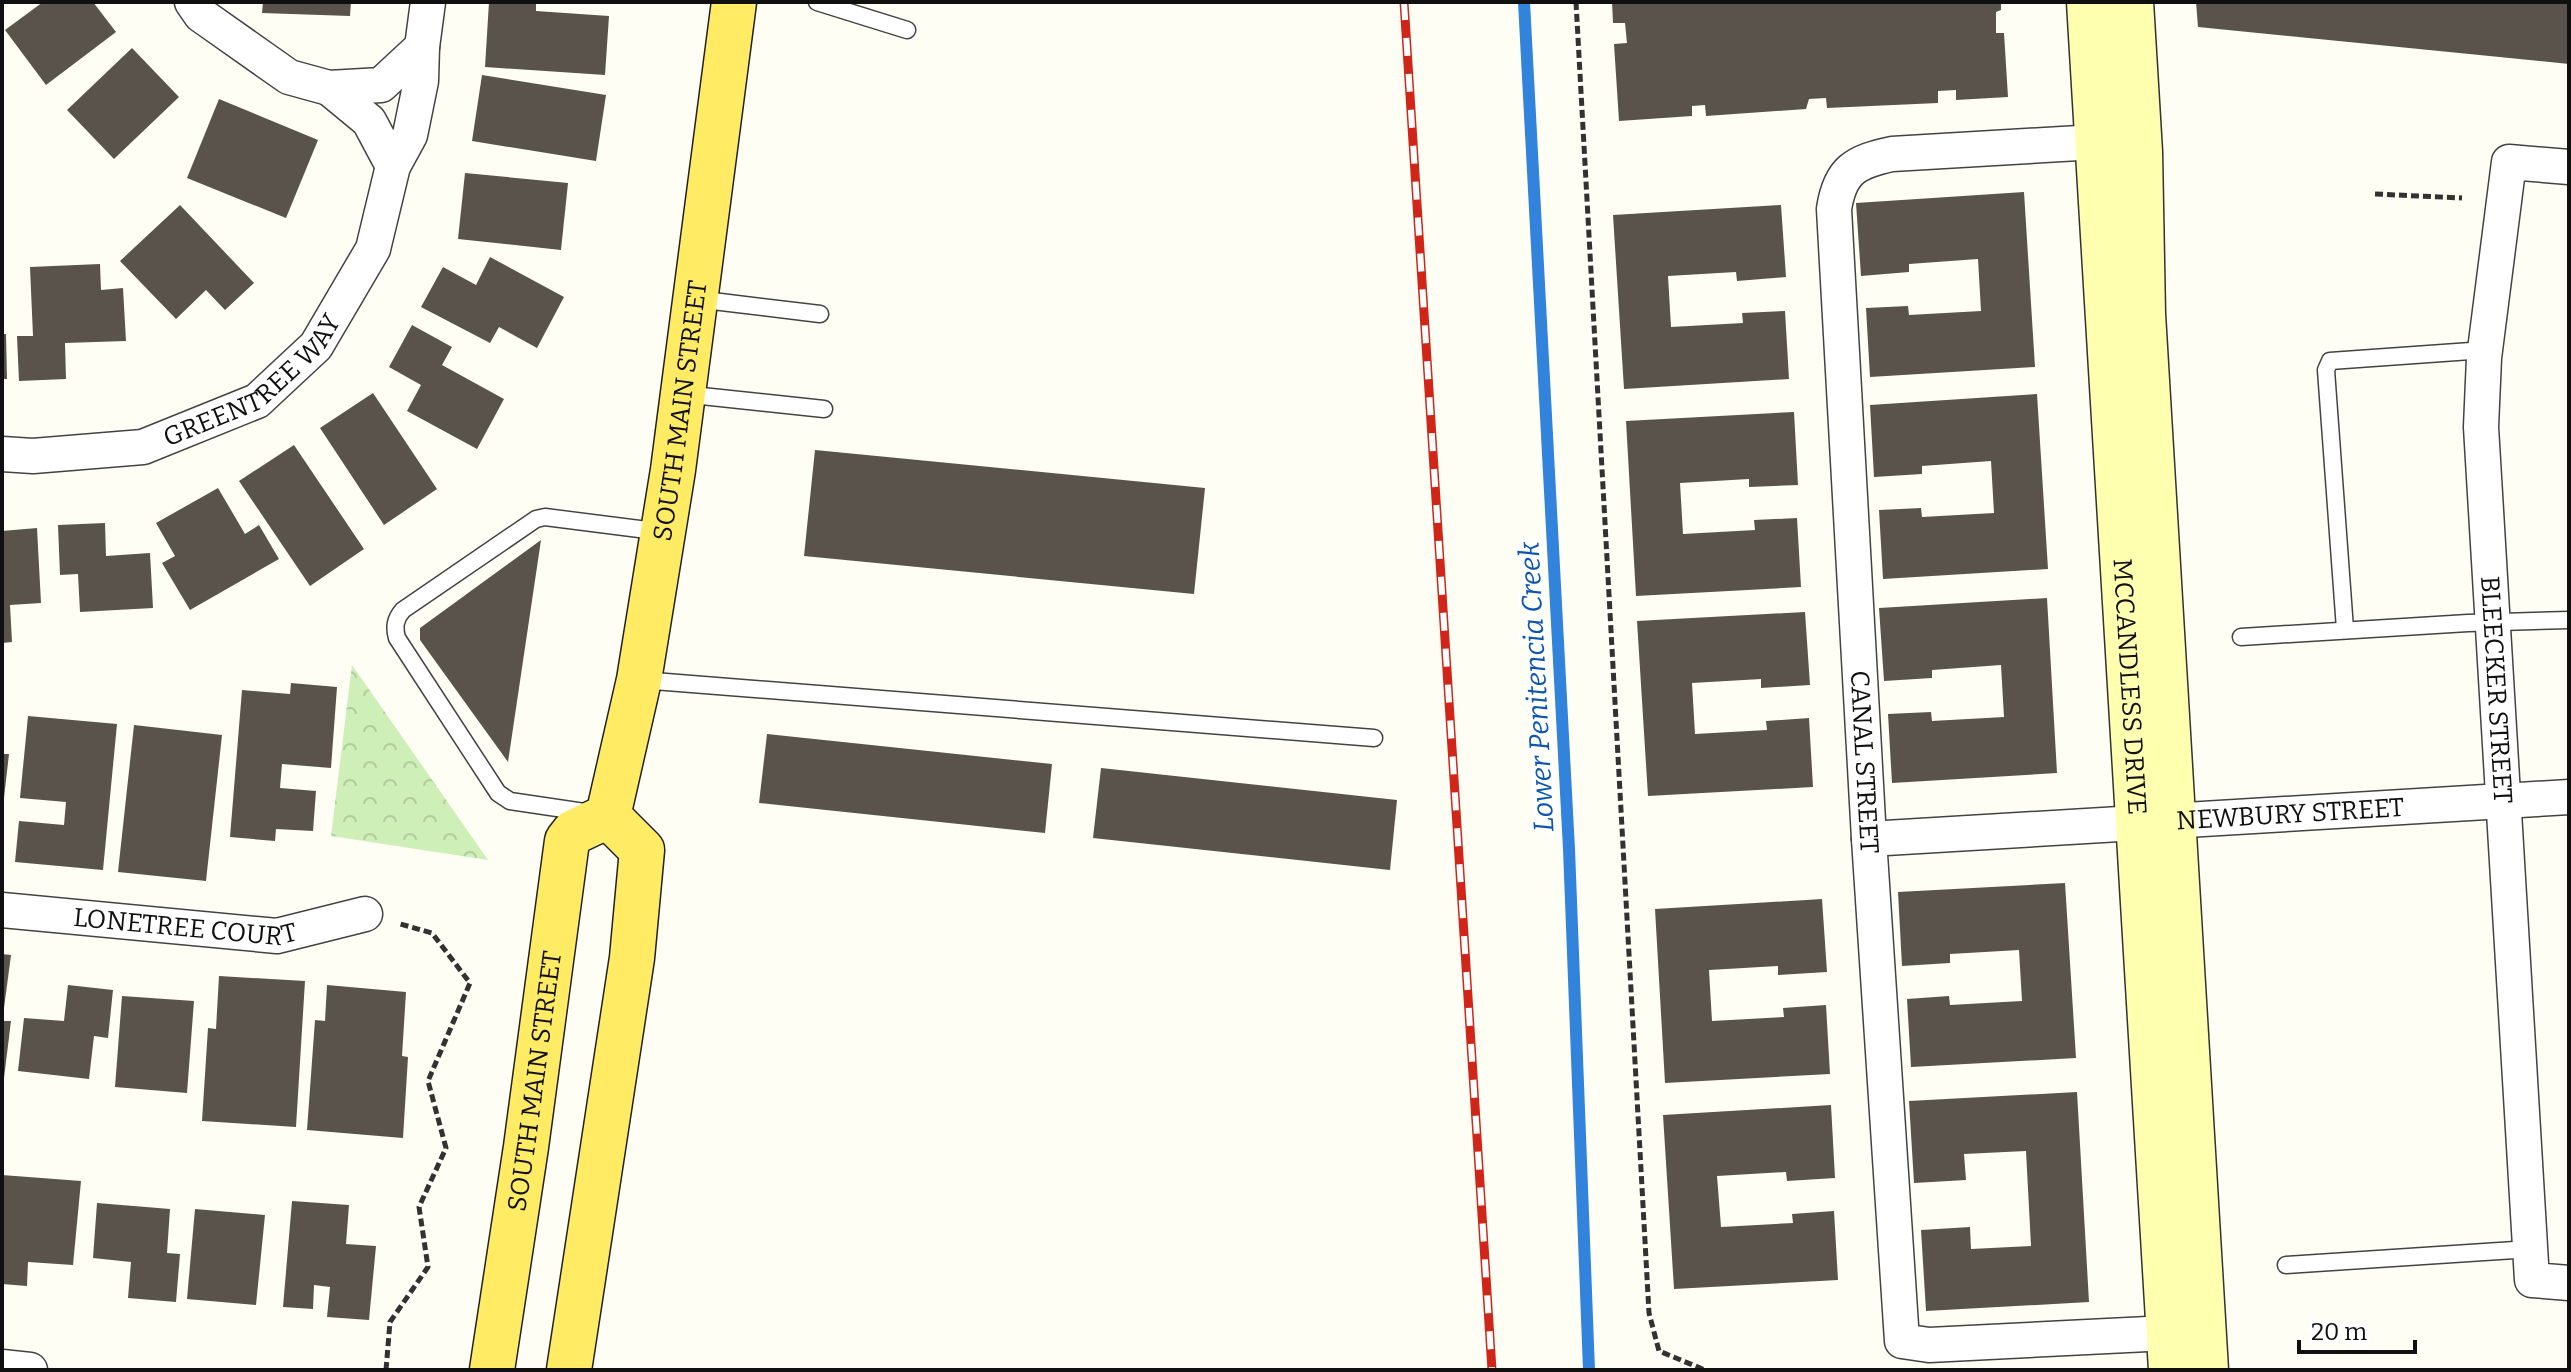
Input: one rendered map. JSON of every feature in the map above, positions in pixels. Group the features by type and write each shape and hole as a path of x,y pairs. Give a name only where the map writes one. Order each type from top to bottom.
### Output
{"main road":[{"name":"SOUTH MAIN STREET","path":"492,1370 567,841 574,832 608,816 639,680 663,532 734,2"},
{"name":"MCCANDLESS DRIVE","path":"2089,2 2096,142 2206,1370"},
{"name":"MCCANDLESS DRIVE","path":"2131,2 2140,152 2170,1352"},
{"path":"569,1370 632,958 642,850 608,816"}],"street":[{"path":"192,2 201,15 289,77 329,88 381,85 422,47"},
{"name":"GREENTREE WAY","path":"2,454 33,456 143,447 257,401 316,346 373,249 393,166 410,135 421,81 428,2"},
{"path":"329,88 369,121 393,166"},
{"name":"CANAL STREET","path":"2096,142 1892,154 1868,159 1849,170 1837,189 1834,209 1869,839 1902,1341 1929,1345 2170,1352"},
{"name":"BLEECKER STREET","path":"2531,1264 2481,427 2485,350 2509,162 2569,167"},
{"name":"NEWBURY STREET","path":"1869,839 2569,797"},
{"name":"LONETREE COURT","path":"2,910 277,936 365,914"},
{"path":"2531,1264 2569,1283"},
{"path":"2,1367 30,1370"}],"lane":[{"path":"817,2 907,30"},
{"path":"695,299 820,314"},
{"path":"2345,629 2326,370 2330,361 2485,350"},
{"path":"682,394 824,409"},
{"path":"608,816 510,801 498,793 397,638 397,618 403,610 536,519 545,517 663,532"},
{"path":"2241,637 2345,629 2569,620"},
{"path":"639,680 1374,738"},
{"path":"2286,1265 2531,1264"}],"path":[{"path":"1576,2 1649,1313 1659,1351 1705,1370"},
{"path":"2375,194 2462,198"},
{"path":"365,914 432,933 470,983 428,1081 446,1148 419,1207 428,1267 390,1322 386,1370"}],"green space":[{"path":"352,665 488,860 331,836"}],"building":[{"path":"43,2 93,2 116,32 46,85 5,30"},
{"path":"263,2 351,2 350,16 262,13"},
{"path":"489,2 536,2 536,11 609,16 605,75 485,67"},
{"path":"1612,2 2001,2 2001,10 1996,12 1996,33 2004,33 2008,97 1956,100 1956,90 1938,91 1938,103 1827,108 1826,98 1809,99 1806,109 1706,116 1705,105 1692,106 1692,116 1619,121 1614,44 1627,43 1625,23 1613,23"},
{"path":"2196,2 2569,2 2569,64 2198,27"},
{"path":"132,48 179,97 114,159 67,110"},
{"path":"482,75 606,95 596,161 472,141"},
{"path":"219,99 318,140 286,218 187,178"},
{"path":"465,173 568,183 561,250 458,239"},
{"path":"2024,192 2035,367 1870,377 1866,308 1908,306 1909,315 1981,311 1978,259 1909,264 1909,272 1861,276 1856,203"},
{"path":"180,205 254,283 225,310 206,290 176,319 120,261"},
{"path":"1781,205 1786,277 1737,281 1736,272 1668,276 1671,327 1743,323 1742,313 1785,311 1789,379 1624,389 1613,215"},
{"path":"490,257 564,297 537,348 499,327 490,343 421,307 443,267 476,285"},
{"path":"100,264 101,290 123,288 126,341 65,343 66,379 19,381 17,336 33,336 30,267"},
{"path":"412,325 452,347 442,365 504,399 477,449 407,411 421,385 389,367"},
{"path":"2,334 6,334 7,379 2,379"},
{"path":"373,393 437,489 384,525 320,428"},
{"path":"2037,394 2048,569 1883,579 1879,510 1921,508 1922,517 1994,513 1991,461 1922,466 1922,474 1874,477 1870,405"},
{"path":"1794,412 1798,485 1749,487 1749,479 1680,483 1683,534 1755,530 1754,520 1797,518 1801,587 1636,596 1626,421"},
{"path":"294,445 364,549 310,586 239,481"},
{"path":"815,450 1205,488 1194,594 804,556"},
{"path":"218,488 245,534 259,525 279,559 190,610 162,563 175,556 156,523"},
{"path":"105,523 106,556 150,553 153,608 80,612 78,574 60,575 58,525"},
{"path":"37,528 41,603 10,605 12,642 2,643 2,531"},
{"path":"541,540 508,762 420,640 420,628"},
{"path":"2047,598 2057,773 1892,783 1888,714 1931,712 1932,721 2004,717 2001,665 1932,670 1932,678 1884,681 1879,608"},
{"path":"1805,612 1810,685 1761,688 1761,679 1692,683 1695,734 1767,730 1766,721 1809,718 1813,787 1648,796 1637,621"},
{"path":"291,683 337,687 331,768 282,764 280,788 316,791 313,831 276,829 275,841 230,837 242,690 290,694"},
{"path":"28,716 117,724 103,870 15,862 19,821 64,825 66,802 20,798"},
{"path":"134,725 222,735 206,881 118,872"},
{"path":"767,734 1052,764 1045,833 759,803"},
{"path":"2,754 9,754 4,798 2,798"},
{"path":"1101,768 1397,800 1390,870 1093,838"},
{"path":"2065,883 2076,1058 1911,1067 1907,999 1949,996 1950,1005 2022,1001 2019,950 1950,954 1950,963 1902,966 1898,892"},
{"path":"1822,899 1827,972 1778,975 1778,966 1709,970 1712,1021 1784,1017 1783,1008 1826,1005 1830,1074 1665,1083 1655,909"},
{"path":"2,954 11,955 4,1008 2,1008"},
{"path":"219,976 305,981 296,1127 202,1121 208,1028 216,1029"},
{"path":"68,985 113,990 108,1038 94,1036 89,1079 18,1071 24,1018 64,1021"},
{"path":"327,985 406,992 402,1056 408,1057 403,1138 307,1130 315,1020 325,1021"},
{"path":"122,996 194,1001 187,1093 115,1087"},
{"path":"2,1021 11,1021 4,1078 2,1078"},
{"path":"2077,1092 2089,1302 1926,1311 1921,1230 1970,1227 1971,1249 2031,1246 2026,1151 1964,1154 1966,1180 1914,1183 1909,1101"},
{"path":"1831,1105 1835,1178 1787,1181 1786,1172 1717,1176 1721,1227 1793,1223 1792,1214 1834,1211 1838,1280 1674,1289 1663,1115"},
{"path":"2,1175 81,1181 73,1265 28,1262 27,1286 2,1284"},
{"path":"292,1201 349,1205 346,1244 376,1246 369,1320 327,1317 330,1287 314,1285 313,1309 283,1307"},
{"path":"97,1203 170,1209 167,1253 180,1254 176,1302 128,1298 131,1262 93,1258"},
{"path":"195,1209 265,1215 256,1305 187,1299"}],"waterway":[{"name":"Lower Penitencia Creek","path":"1524,2 1569,849 1589,1370"}],"railway":[{"path":"1404,2 1492,1370"}]}
